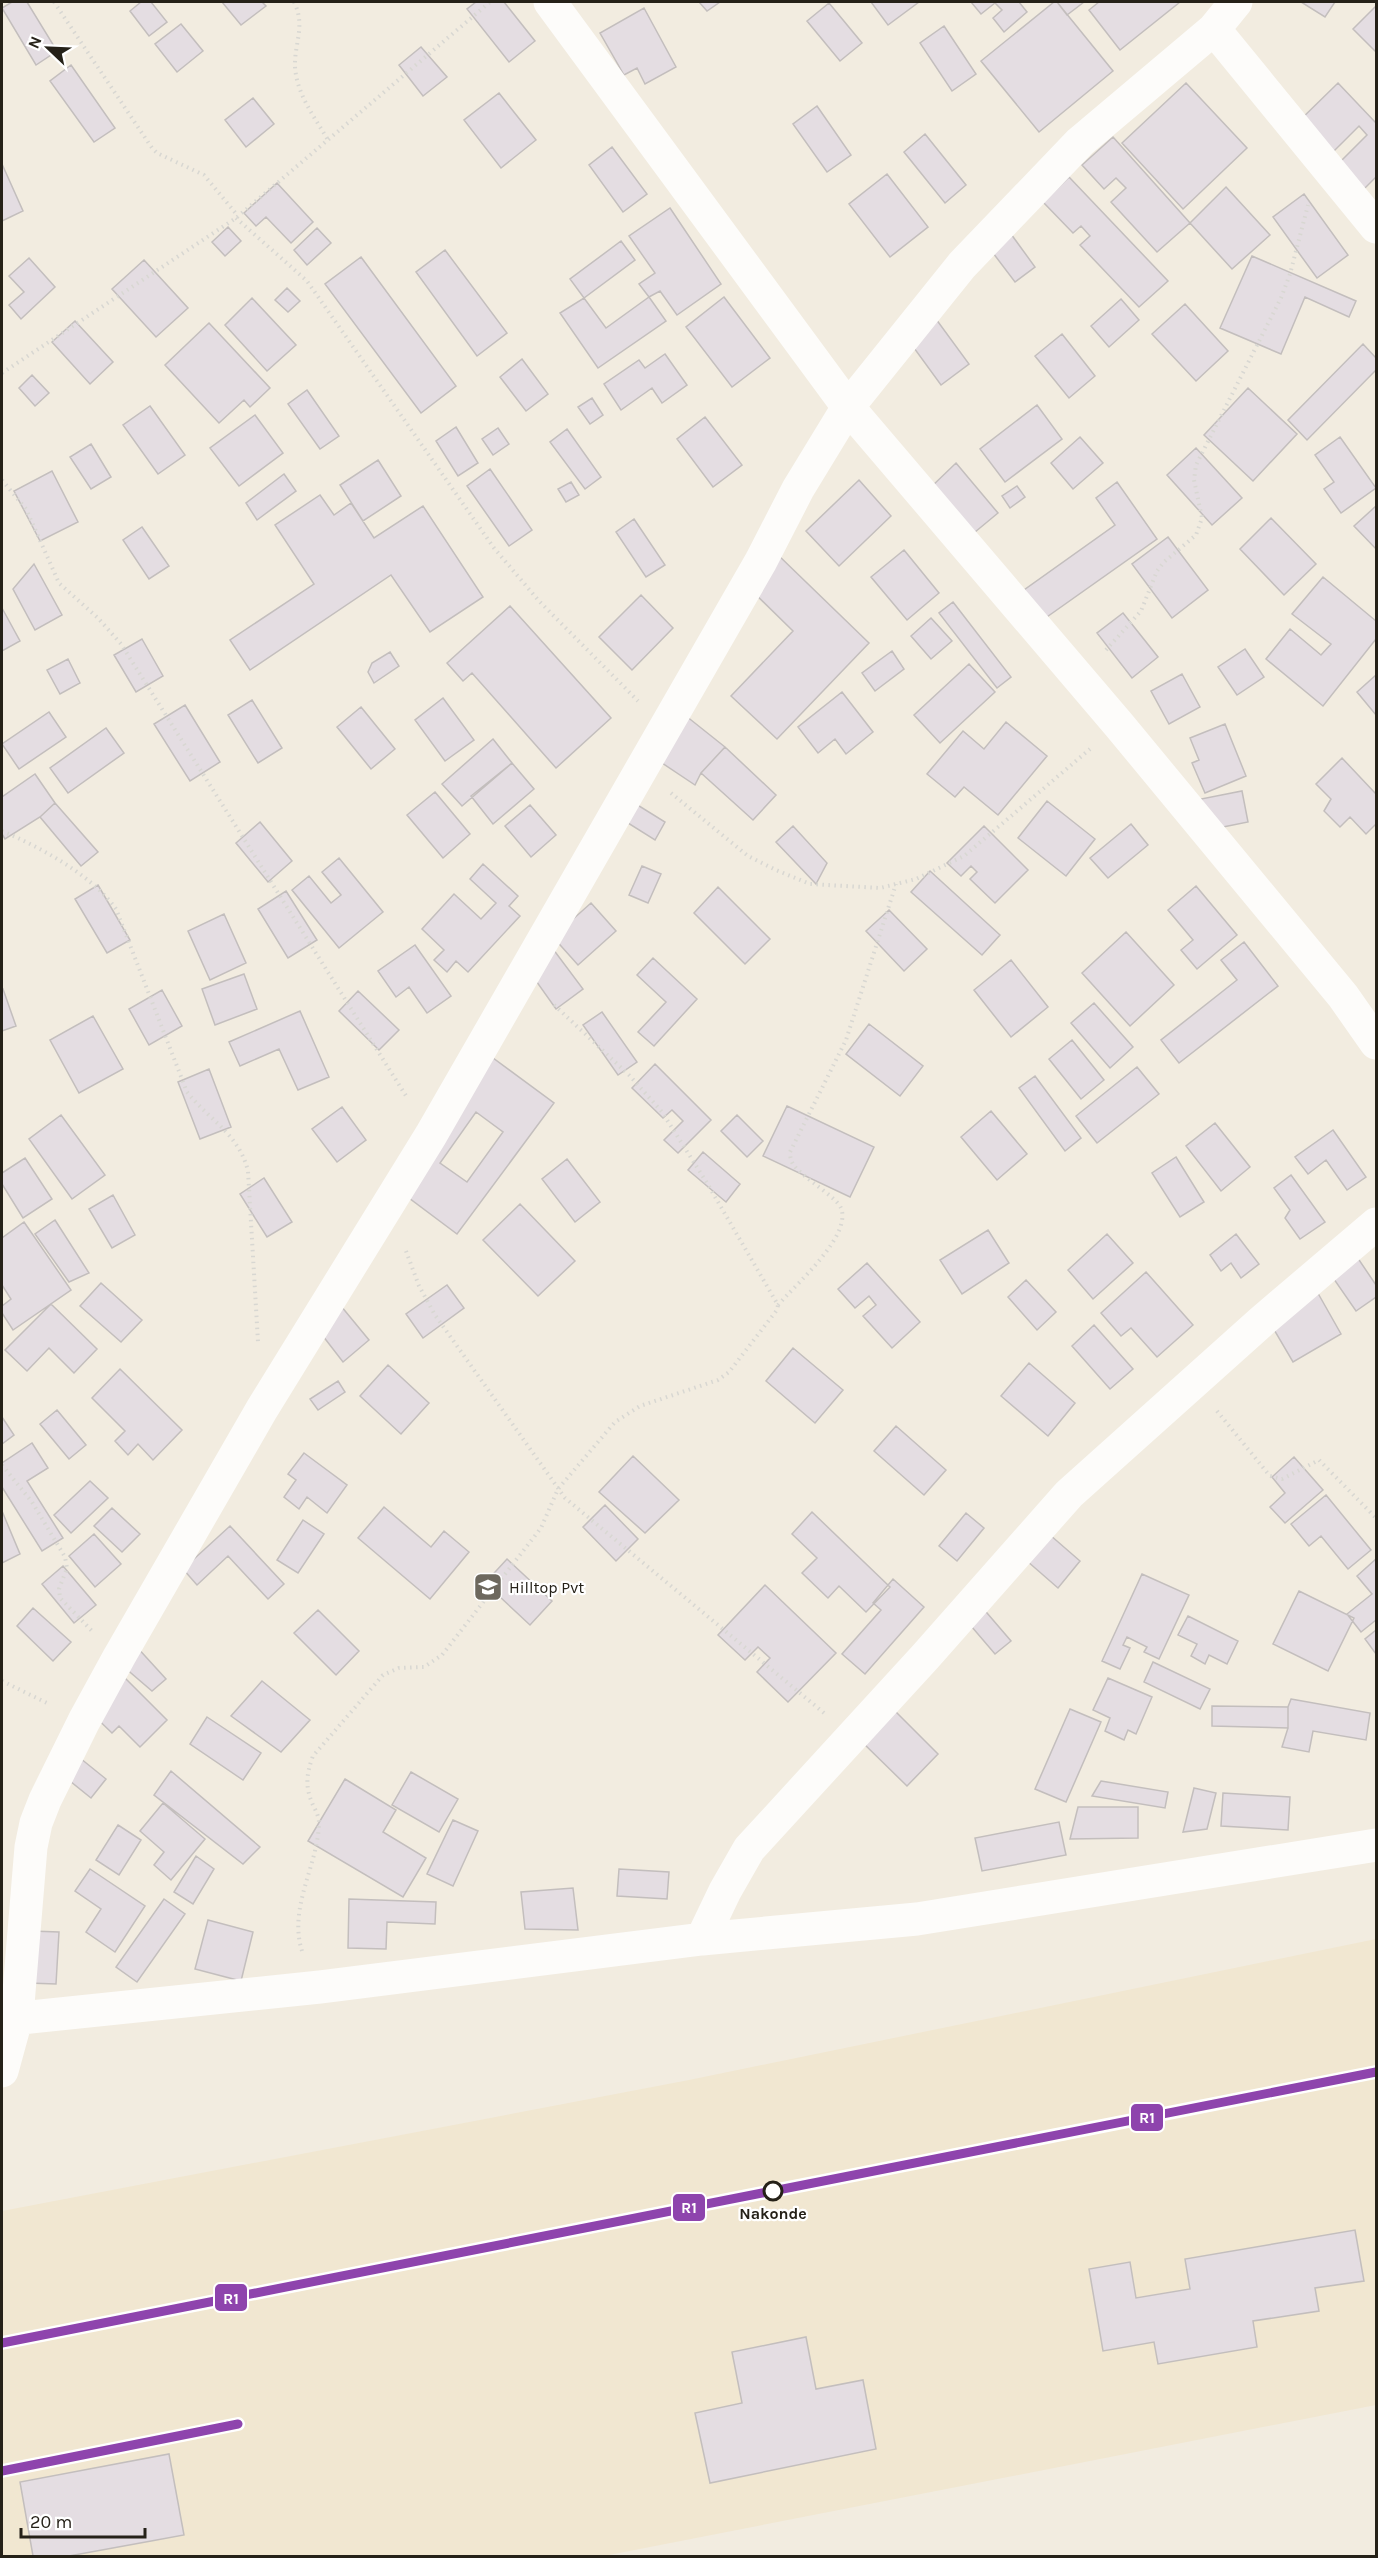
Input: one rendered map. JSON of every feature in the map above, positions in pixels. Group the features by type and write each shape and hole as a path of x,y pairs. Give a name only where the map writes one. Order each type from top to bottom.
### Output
{"street":[{"path":"550,2 848,407 1119,725 1343,996 1377,1043"},
{"path":"2,2071 36,1823 84,1721 262,1409 388,1200 431,1135 761,561 798,489 848,407 962,265 1080,142 1214,29 1236,2"},
{"path":"1214,29 1377,226"},
{"path":"702,1939 749,1849 1069,1494 1193,1382 1377,1224"},
{"path":"9,2018 320,1987 702,1939 917,1919 1377,1845"}],"path":[{"path":"54,2 152,148 157,153 204,175 237,217 308,281 494,549 539,601 664,727"},
{"path":"294,2 299,25 295,64 297,82 302,96 328,140"},
{"path":"2,373 237,217 490,2"},
{"path":"1079,680 1137,617 1157,571 1164,562 1196,535 1202,518 1194,480 1196,465 1281,298 1290,274 1320,158"},
{"path":"2,480 26,509 59,583 98,618 122,644 431,1135"},
{"path":"641,767 748,856 810,884 880,888 916,879 964,856 1119,725"},
{"path":"2,831 92,882 108,897 116,909 187,1092 198,1106 236,1142 244,1156 248,1171 258,1349"},
{"path":"320,1987 301,1949 298,1936 298,1916 319,1819 307,1791 308,1770 313,1756 383,1675 399,1668 424,1667 442,1655 542,1528 558,1489 600,1438 622,1416 640,1406 718,1380 729,1372 774,1317 778,1305 835,1242 843,1220 840,1206 794,1167 790,1152 846,1040 896,884"},
{"path":"523,975 630,1076 662,1112 707,1183 778,1305"},
{"path":"388,1200 419,1286 435,1315 558,1489 852,1737"},
{"path":"1193,1382 1270,1476 1282,1479 1319,1460 1377,1518"},
{"path":"2,1465 32,1502 65,1557 67,1568 59,1589 60,1598 119,1657"},
{"path":"2,1681 84,1721"}],"shaded area":[{"path":"1376,1939 1376,2405 604,2556 2,2556 2,2211 689,2080"}],"building":[{"path":"12,2 27,2 57,51 36,65 2,8"},
{"path":"141,2 151,2 167,22 149,36 130,11"},
{"path":"222,2 262,2 266,6 241,25"},
{"path":"476,2 504,2 535,41 509,62 467,9"},
{"path":"699,2 720,2 707,11"},
{"path":"871,2 919,2 888,25"},
{"path":"971,2 1019,2 1027,12 1004,32 993,18 1002,10 995,3 981,14"},
{"path":"1054,2 1057,2 1113,71 1039,132 981,61"},
{"path":"1057,2 1084,2 1067,15"},
{"path":"1099,2 1180,2 1120,50 1089,10"},
{"path":"1301,2 1335,2 1325,17"},
{"path":"829,3 862,43 840,61 807,21"},
{"path":"1376,6 1376,52 1353,29"},
{"path":"644,8 676,67 645,84 637,68 624,75 600,33"},
{"path":"181,24 203,51 177,72 155,44"},
{"path":"944,26 976,74 952,91 920,43"},
{"path":"421,47 447,77 423,96 399,65"},
{"path":"71,65 115,128 94,142 50,81"},
{"path":"1186,83 1247,148 1183,209 1122,143"},
{"path":"1338,83 1376,123 1376,177 1353,200 1328,174 1367,135 1359,126 1325,160 1293,127"},
{"path":"499,93 536,140 501,168 464,120"},
{"path":"253,98 274,124 246,147 225,120"},
{"path":"817,106 851,155 827,172 793,124"},
{"path":"925,134 966,185 945,203 904,152"},
{"path":"1113,137 1190,223 1157,252 1111,202 1126,188 1116,178 1104,189 1082,165"},
{"path":"612,147 647,194 623,212 589,165"},
{"path":"2,164 23,211 2,221"},
{"path":"887,174 928,227 890,257 849,204"},
{"path":"1069,177 1168,281 1139,307 1080,245 1090,236 1081,226 1073,233 1043,202"},
{"path":"277,183 313,222 291,243 266,217 256,226 244,213"},
{"path":"1226,187 1270,235 1232,269 1190,223"},
{"path":"1304,194 1348,255 1317,278 1273,217"},
{"path":"670,208 721,284 677,315 660,291 649,297 639,284 655,273 629,236"},
{"path":"228,227 241,241 225,256 212,242"},
{"path":"317,228 331,243 307,265 294,250"},
{"path":"1011,234 1035,267 1015,282 990,249"},
{"path":"621,241 635,260 584,298 570,279"},
{"path":"445,250 507,333 477,356 416,272"},
{"path":"1252,256 1356,301 1349,317 1305,297 1281,354 1220,328"},
{"path":"361,257 456,386 421,413 325,284"},
{"path":"29,258 55,287 21,319 9,305 24,292 9,276"},
{"path":"144,260 188,308 156,337 112,289"},
{"path":"287,288 300,301 288,312 275,300"},
{"path":"649,297 666,321 598,368 560,313 584,298 606,328"},
{"path":"724,297 770,358 732,387 686,327"},
{"path":"252,298 296,345 267,371 225,325"},
{"path":"1121,299 1139,320 1109,347 1091,326"},
{"path":"925,304 969,364 941,385 906,337"},
{"path":"1185,304 1228,351 1196,381 1152,334"},
{"path":"75,321 113,362 90,384 52,342"},
{"path":"209,323 270,388 250,407 244,400 219,423 165,365"},
{"path":"1062,334 1095,376 1069,398 1035,356"},
{"path":"1363,344 1376,358 1376,370 1307,440 1288,420"},
{"path":"665,354 687,385 662,403 652,388 621,410 604,384 639,360 645,368"},
{"path":"522,359 548,394 526,411 500,377"},
{"path":"32,375 49,393 35,406 19,388"},
{"path":"1248,388 1297,434 1253,481 1204,435"},
{"path":"307,390 339,436 320,449 288,404"},
{"path":"592,398 603,415 590,424 578,407"},
{"path":"1037,405 1062,439 1005,482 980,449"},
{"path":"150,406 185,455 158,474 123,425"},
{"path":"255,415 283,453 239,486 210,448"},
{"path":"705,417 742,465 713,487 677,439"},
{"path":"456,427 478,463 458,476 436,441"},
{"path":"498,428 509,444 493,455 482,439"},
{"path":"567,429 601,477 585,489 550,442"},
{"path":"1080,437 1103,463 1073,489 1051,463"},
{"path":"1340,437 1376,488 1341,513 1324,489 1334,482 1315,455"},
{"path":"91,444 111,477 91,489 70,457"},
{"path":"1196,448 1242,498 1212,525 1167,475"},
{"path":"378,460 401,496 363,521 340,485"},
{"path":"956,463 998,513 969,537 929,489"},
{"path":"490,469 532,530 509,546 467,486"},
{"path":"52,471 78,522 40,541 14,491"},
{"path":"284,474 296,491 257,520 246,503"},
{"path":"859,480 891,516 839,566 806,531"},
{"path":"571,482 579,495 566,502 558,489"},
{"path":"1117,482 1157,539 1044,619 1024,590 1115,525 1096,498"},
{"path":"1017,486 1025,497 1010,508 1002,496"},
{"path":"320,495 334,515 351,503 374,538 423,506 483,597 430,632 391,575 250,670 230,640 314,584 275,525"},
{"path":"1376,506 1376,549 1354,526"},
{"path":"1271,518 1316,564 1284,595 1240,549"},
{"path":"634,519 665,565 646,577 616,532"},
{"path":"142,527 169,566 149,579 123,540"},
{"path":"1168,537 1208,590 1172,618 1132,564"},
{"path":"904,550 939,593 907,620 871,577"},
{"path":"776,553 869,643 777,739 731,696 793,631 746,585"},
{"path":"34,564 62,615 35,630 13,589"},
{"path":"1323,577 1376,621 1376,639 1323,706 1266,659 1290,629 1321,655 1331,644 1292,614"},
{"path":"641,595 673,628 632,670 599,637"},
{"path":"953,602 1011,677 997,688 939,613"},
{"path":"510,606 611,718 556,768 472,673 463,681 447,663"},
{"path":"2,608 20,641 2,651"},
{"path":"1123,613 1158,657 1132,678 1097,633"},
{"path":"931,618 952,641 931,659 911,636"},
{"path":"142,639 163,676 136,692 114,655"},
{"path":"1245,649 1264,677 1237,695 1218,667"},
{"path":"892,651 904,669 875,691 862,673"},
{"path":"390,652 399,666 374,683 368,672 372,663"},
{"path":"68,659 80,683 60,694 47,670"},
{"path":"969,664 995,692 940,743 914,715"},
{"path":"1182,674 1200,707 1169,724 1151,691"},
{"path":"1376,675 1376,715 1357,692"},
{"path":"842,692 873,732 846,754 835,739 818,753 798,727"},
{"path":"443,698 474,740 445,761 415,720"},
{"path":"252,700 282,748 258,763 228,715"},
{"path":"185,705 220,762 190,781 154,724"},
{"path":"361,707 395,749 371,769 337,727"},
{"path":"676,708 725,747 701,773 695,785 647,753"},
{"path":"49,712 66,737 19,769 2,744"},
{"path":"1006,722 1047,756 998,815 964,787 955,797 927,774 963,731 984,749"},
{"path":"1225,724 1246,776 1205,793 1192,763 1199,760 1190,738"},
{"path":"106,728 124,753 68,793 50,768"},
{"path":"493,739 512,763 462,806 442,784"},
{"path":"725,747 776,795 753,820 701,773"},
{"path":"1342,758 1376,794 1376,824 1366,834 1350,817 1340,827 1324,811 1331,799 1316,784"},
{"path":"512,763 534,789 493,824 471,796"},
{"path":"35,774 55,803 40,817 5,839 2,834 2,797"},
{"path":"1242,791 1248,822 1208,830 1201,799"},
{"path":"435,792 470,834 443,858 407,815"},
{"path":"623,796 665,822 655,840 612,813"},
{"path":"1047,801 1095,839 1066,876 1018,838"},
{"path":"55,803 98,852 81,866 40,817"},
{"path":"530,805 556,835 531,857 505,826"},
{"path":"260,822 292,861 268,882 236,843"},
{"path":"1131,824 1148,845 1108,878 1090,858"},
{"path":"793,826 827,863 816,884 776,842"},
{"path":"984,826 1028,870 995,903 970,879 977,872 971,866 961,876 947,863"},
{"path":"339,858 383,912 339,948 292,890 309,876 331,903 341,895 322,872"},
{"path":"483,864 518,896 509,906 520,916 468,972 456,961 447,972 434,960 444,950 422,929 454,894 481,919 496,903 470,879"},
{"path":"642,866 661,874 648,903 629,895"},
{"path":"930,871 1000,935 982,955 911,892"},
{"path":"98,885 130,940 107,953 75,899"},
{"path":"1196,886 1237,935 1197,969 1181,950 1193,940 1168,910"},
{"path":"718,887 770,939 745,964 694,913"},
{"path":"286,891 317,940 288,958 258,909"},
{"path":"591,903 616,931 578,965 553,937"},
{"path":"889,910 927,949 904,971 866,931"},
{"path":"224,914 246,963 210,980 188,931"},
{"path":"1126,932 1174,985 1130,1026 1082,973"},
{"path":"1244,942 1278,986 1179,1063 1161,1040 1237,980 1221,960"},
{"path":"415,945 451,996 427,1013 409,987 396,997 378,971"},
{"path":"550,945 583,989 556,1009 524,964"},
{"path":"653,958 697,999 654,1046 638,1032 666,1002 637,975"},
{"path":"1011,960 1048,1007 1011,1037 974,990"},
{"path":"244,974 257,1009 215,1025 202,989"},
{"path":"2,990 16,1026 2,1031"},
{"path":"162,990 182,1026 149,1045 129,1009"},
{"path":"358,991 399,1030 379,1050 339,1011"},
{"path":"1094,1003 1133,1047 1110,1068 1071,1023"},
{"path":"300,1011 329,1077 298,1090 279,1049 240,1066 229,1042"},
{"path":"602,1012 637,1062 618,1075 583,1025"},
{"path":"93,1016 123,1069 79,1093 50,1040"},
{"path":"869,1024 923,1066 900,1096 846,1054"},
{"path":"1072,1040 1104,1080 1081,1099 1049,1059"},
{"path":"489,1055 554,1103 457,1234 393,1186","holes":["476,1112 503,1132 467,1182 440,1163"]},
{"path":"655,1064 711,1120 678,1153 664,1140 683,1121 672,1110 663,1118 632,1088"},
{"path":"1137,1067 1159,1094 1097,1143 1076,1116"},
{"path":"209,1069 231,1127 200,1139 178,1082"},
{"path":"1035,1076 1081,1138 1065,1151 1019,1088"},
{"path":"787,1106 874,1147 850,1197 763,1156"},
{"path":"342,1107 366,1140 337,1162 312,1129"},
{"path":"991,1111 1027,1154 997,1180 961,1137"},
{"path":"61,1115 105,1175 72,1199 29,1139"},
{"path":"737,1115 763,1141 747,1157 721,1131"},
{"path":"1215,1123 1250,1167 1221,1191 1186,1146"},
{"path":"1333,1130 1366,1177 1347,1190 1326,1160 1308,1174 1295,1157"},
{"path":"703,1152 740,1184 726,1202 688,1170"},
{"path":"1176,1157 1204,1202 1180,1217 1152,1173"},
{"path":"25,1158 52,1199 23,1218 2,1184 2,1173"},
{"path":"567,1159 600,1202 575,1222 542,1179"},
{"path":"1291,1175 1325,1222 1300,1239 1285,1218 1290,1210 1274,1188"},
{"path":"264,1178 292,1222 267,1237 240,1194"},
{"path":"113,1195 135,1235 112,1248 89,1209"},
{"path":"520,1204 575,1261 538,1296 483,1240"},
{"path":"55,1220 89,1273 69,1282 35,1234"},
{"path":"24,1222 71,1290 13,1330 2,1313 2,1306 11,1299 2,1285 2,1238"},
{"path":"988,1230 1009,1263 962,1294 940,1260"},
{"path":"1107,1234 1133,1263 1093,1299 1068,1270"},
{"path":"1236,1234 1259,1264 1241,1278 1231,1263 1221,1271 1210,1255"},
{"path":"1353,1251 1376,1285 1376,1297 1356,1311 1327,1269"},
{"path":"867,1263 920,1322 892,1348 863,1316 876,1305 869,1296 855,1308 838,1289"},
{"path":"1146,1272 1193,1325 1157,1357 1131,1328 1121,1336 1101,1313"},
{"path":"1026,1280 1056,1312 1037,1330 1008,1297"},
{"path":"101,1283 142,1320 121,1342 80,1306"},
{"path":"447,1285 464,1308 423,1338 406,1314"},
{"path":"1315,1288 1341,1334 1293,1362 1266,1316"},
{"path":"51,1304 97,1349 74,1373 49,1348 27,1371 5,1350"},
{"path":"341,1306 369,1340 343,1362 316,1327"},
{"path":"1094,1325 1133,1369 1110,1389 1072,1346"},
{"path":"793,1348 843,1390 815,1423 766,1381"},
{"path":"1029,1363 1075,1403 1048,1436 1001,1396"},
{"path":"388,1365 429,1403 401,1434 360,1396"},
{"path":"120,1369 182,1430 153,1460 138,1444 128,1455 115,1441 125,1431 92,1398"},
{"path":"338,1381 345,1392 318,1410 310,1399"},
{"path":"57,1410 86,1445 69,1459 40,1424"},
{"path":"2,1417 14,1435 2,1444"},
{"path":"896,1426 946,1470 924,1495 874,1451"},
{"path":"32,1443 48,1468 27,1481 63,1538 42,1551 2,1487 2,1463"},
{"path":"304,1453 347,1485 327,1513 307,1497 299,1509 284,1497 296,1480 288,1474"},
{"path":"633,1456 679,1500 645,1533 599,1492"},
{"path":"1294,1457 1323,1490 1285,1523 1270,1507 1285,1493 1272,1477"},
{"path":"90,1481 108,1498 71,1533 54,1515"},
{"path":"1326,1495 1371,1550 1348,1569 1321,1536 1309,1546 1291,1524"},
{"path":"605,1505 638,1539 616,1561 583,1527"},
{"path":"384,1507 431,1547 444,1531 469,1552 430,1599 358,1538"},
{"path":"112,1508 140,1534 122,1552 94,1526"},
{"path":"2,1511 20,1554 2,1563"},
{"path":"812,1512 890,1587 866,1612 839,1586 828,1598 802,1573 817,1558 792,1534"},
{"path":"966,1513 984,1528 957,1561 939,1546"},
{"path":"303,1520 324,1534 298,1573 277,1560"},
{"path":"230,1526 284,1584 268,1599 228,1556 197,1585 183,1569"},
{"path":"1042,1528 1080,1561 1058,1588 1019,1554"},
{"path":"94,1534 121,1564 95,1587 69,1556"},
{"path":"507,1559 552,1601 530,1625 485,1583"},
{"path":"1376,1559 1376,1620 1361,1632 1347,1614 1372,1594 1357,1576"},
{"path":"63,1566 96,1605 74,1623 42,1584"},
{"path":"1142,1574 1189,1595 1159,1659 1144,1652 1147,1647 1127,1637 1123,1645 1130,1648 1120,1669 1102,1661"},
{"path":"893,1579 924,1607 865,1674 842,1654 881,1610 873,1603"},
{"path":"765,1585 836,1653 788,1702 757,1672 770,1658 758,1647 745,1660 718,1635"},
{"path":"1299,1591 1354,1618 1328,1671 1273,1644"},
{"path":"975,1599 1011,1641 995,1654 960,1613"},
{"path":"33,1608 71,1642 53,1661 17,1626"},
{"path":"318,1610 359,1651 336,1675 294,1633"},
{"path":"1188,1616 1238,1641 1227,1664 1209,1655 1205,1664 1191,1656 1197,1644 1178,1635"},
{"path":"1376,1630 1376,1654 1365,1639"},
{"path":"135,1645 166,1679 152,1691 117,1661"},
{"path":"1153,1662 1210,1689 1200,1709 1144,1682"},
{"path":"119,1672 167,1720 140,1747 119,1726 112,1733 85,1707"},
{"path":"1108,1678 1152,1697 1136,1734 1128,1730 1124,1740 1105,1731 1110,1718 1093,1710"},
{"path":"262,1681 310,1720 281,1752 231,1716"},
{"path":"1291,1699 1370,1713 1366,1740 1313,1731 1309,1752 1282,1747 1288,1728 1288,1707"},
{"path":"1212,1706 1288,1707 1288,1728 1212,1726"},
{"path":"892,1708 938,1754 907,1786 860,1740"},
{"path":"1070,1709 1101,1722 1066,1802 1035,1789"},
{"path":"207,1717 261,1753 243,1780 190,1744"},
{"path":"70,1750 106,1779 91,1798 55,1769"},
{"path":"171,1771 260,1847 243,1864 154,1795"},
{"path":"411,1772 458,1799 439,1832 392,1805"},
{"path":"345,1779 396,1810 383,1832 426,1858 403,1897 308,1841"},
{"path":"1101,1781 1168,1792 1165,1808 1092,1796"},
{"path":"1194,1788 1216,1793 1207,1829 1183,1832"},
{"path":"1223,1793 1290,1797 1288,1830 1221,1826"},
{"path":"163,1803 205,1839 171,1880 154,1865 164,1852 140,1831"},
{"path":"1078,1807 1138,1807 1138,1838 1070,1839"},
{"path":"453,1820 478,1831 453,1886 427,1874"},
{"path":"1059,1822 1066,1855 982,1871 975,1838"},
{"path":"118,1825 141,1840 119,1875 96,1860"},
{"path":"196,1856 214,1869 193,1904 174,1892"},
{"path":"90,1869 145,1906 115,1952 86,1932 101,1909 75,1891"},
{"path":"619,1869 669,1872 667,1899 617,1896"},
{"path":"573,1888 578,1930 525,1929 521,1892"},
{"path":"164,1899 185,1914 137,1982 116,1967"},
{"path":"349,1899 436,1902 435,1924 387,1922 386,1949 348,1948"},
{"path":"208,1920 253,1932 241,1981 195,1969"},
{"path":"31,1931 59,1932 56,1984 28,1983"},
{"path":"1355,2230 1364,2281 1315,2288 1319,2311 1253,2321 1257,2347 1158,2364 1154,2342 1103,2351 1089,2269 1130,2262 1136,2298 1190,2289 1185,2259"},
{"path":"806,2337 816,2389 863,2380 876,2449 710,2483 695,2413 742,2403 732,2352"},
{"path":"169,2454 184,2535 69,2556 33,2556 20,2482"}],"transit line":[{"name":"R1","path":"2,2343 1376,2072"},
{"name":"R1","path":"2,2471 238,2424"}],"place":[{"name":"Hilltop Pvt","path":"488,1587"},
{"name":"Nakonde","path":"773,2191"}]}
